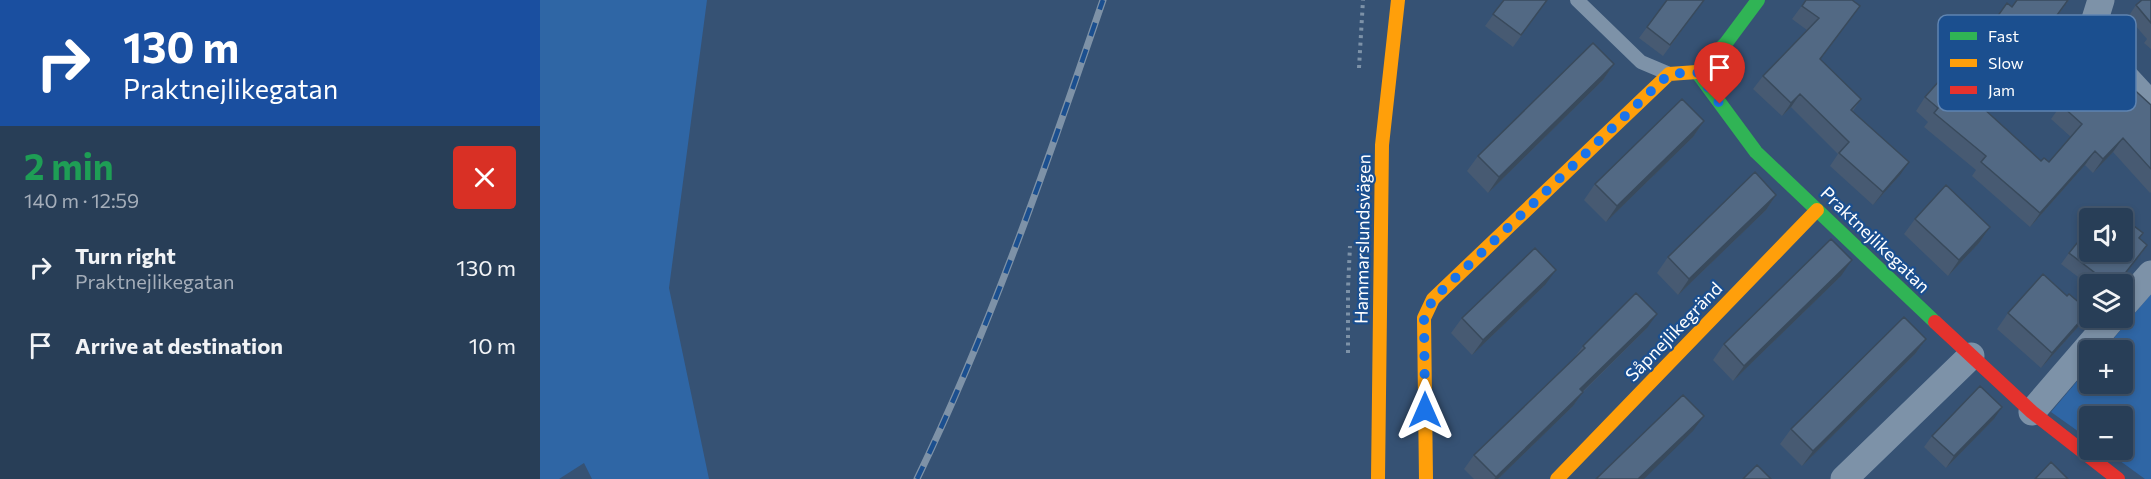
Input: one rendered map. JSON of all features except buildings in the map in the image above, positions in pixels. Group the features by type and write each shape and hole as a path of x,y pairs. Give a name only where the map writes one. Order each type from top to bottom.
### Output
{"street":[{"name":"Hammarslundsvägen","path":"1378,479 1382,145 1398,0"},
{"path":"1425,479 1424,318 1433,299 1669,74 1697,72 1726,43 1758,0"},
{"path":"2096,15 2101,0"},
{"name":"Praktnejlikegatan","path":"1697,72 1756,152 2032,412 2118,479"},
{"path":"2136,89 2151,105"},
{"name":"Såpnejlikegränd","path":"1557,479 1817,210"},
{"path":"2133,294 2151,274"},
{"path":"2032,412 2104,328"},
{"path":"1845,479 1971,356"}],"lane":[{"path":"1577,0 1641,62 1669,74"}],"shaded area":[{"path":"540,0 707,0 669,288 709,479 592,479 584,463 559,479 540,479"},
{"path":"2151,294 2151,479 2145,479 2119,460 2133,460 2133,406 2079,406 2079,432 2051,412 2079,379 2079,394 2133,394 2133,340 2112,340 2122,328 2133,328 2133,315"}],"railway":[{"path":"917,479 994,303 1103,0"}],"traffic: fast":[{"path":"1758,0 1726,43 1697,72 1756,152 1935,322"}],"traffic: slow":[{"path":"1378,479 1382,145 1398,0"},
{"path":"1426,479 1424,318 1433,299 1669,74 1697,72"},
{"path":"1557,479 1817,210"}],"traffic: jam":[{"path":"1935,322 2032,412 2118,479"}],"route":[{"path":"1425,410 1424,318 1433,299 1669,74 1697,72 1720,104"}]}
